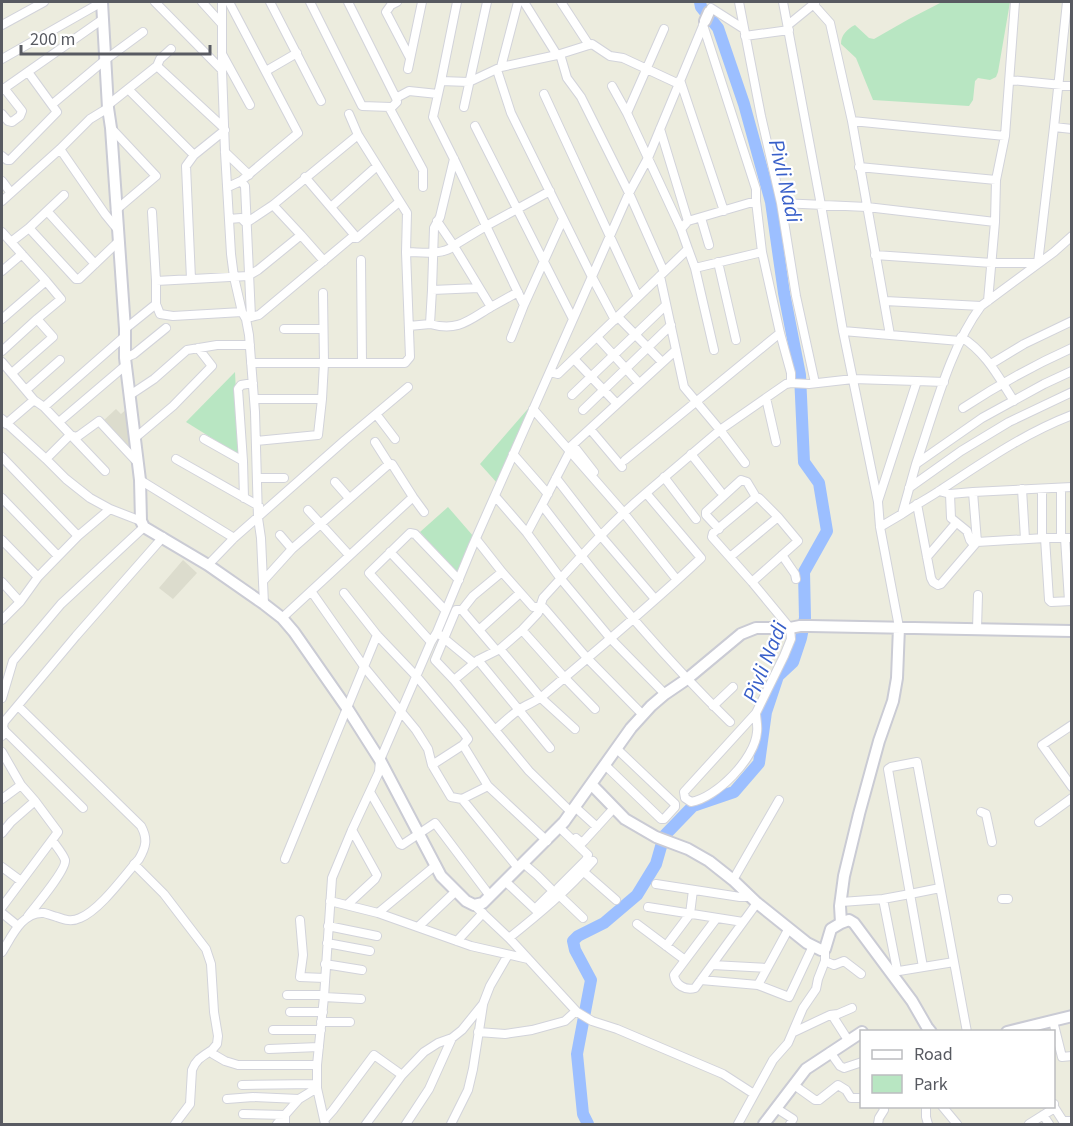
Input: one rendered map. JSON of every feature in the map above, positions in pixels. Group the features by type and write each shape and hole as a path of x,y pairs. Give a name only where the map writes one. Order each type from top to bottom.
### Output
{"street":[{"path":"2,25 44,2"},
{"path":"2,59 102,2 126,361 143,524 62,604 13,661 2,698"},
{"path":"155,2 222,70"},
{"path":"202,2 221,23"},
{"path":"222,2 221,53 229,219 234,277 246,316 250,345 264,604"},
{"path":"228,187 241,182 298,133 229,2"},
{"path":"270,2 321,101"},
{"path":"310,2 362,106 391,107 397,102 396,98 348,2"},
{"path":"398,2 391,5 386,12 410,58"},
{"path":"408,69 422,2"},
{"path":"457,2 433,117 524,305"},
{"path":"464,107 487,2"},
{"path":"518,2 499,69 509,106 592,277 616,318 662,362"},
{"path":"524,2 558,54 567,78 581,97 629,193 662,274 666,305 684,387 745,463"},
{"path":"561,2 589,45"},
{"path":"739,2 781,203 812,384"},
{"path":"783,2 843,332 878,502 880,527 899,627 897,678 893,701 879,741 844,876 841,923"},
{"path":"988,301 996,180 1005,136 1015,2"},
{"path":"1038,263 1067,2"},
{"path":"709,13 745,33 788,27 814,3 830,23 852,121 890,335"},
{"path":"325,1122 317,1086 317,1065 332,878 379,772 380,760 446,607 610,235 648,158 709,13"},
{"path":"709,13 756,189 762,252 780,333 795,384"},
{"path":"2,114 12,122 20,116 22,111 3,89 103,19"},
{"path":"627,113 664,29"},
{"path":"56,102 105,60 143,32"},
{"path":"441,81 469,82 499,69 594,45 613,57 623,58 680,82 724,212"},
{"path":"2,201 90,119 156,66 171,49"},
{"path":"221,53 250,105"},
{"path":"266,71 297,53"},
{"path":"156,66 224,129"},
{"path":"2,156 10,160 57,112 28,72"},
{"path":"1010,80 1071,86"},
{"path":"612,86 681,229 694,268 714,350"},
{"path":"128,89 194,155"},
{"path":"396,98 407,91 438,94"},
{"path":"544,94 638,297"},
{"path":"391,107 423,170 423,187"},
{"path":"251,363 405,363 410,357 403,206 358,135 349,114"},
{"path":"852,121 1005,136"},
{"path":"475,126 573,319"},
{"path":"1054,127 1071,129"},
{"path":"111,128 156,176 116,210"},
{"path":"191,279 186,166 194,155 224,129"},
{"path":"660,129 688,221"},
{"path":"246,223 273,205 358,135"},
{"path":"60,149 118,230"},
{"path":"225,152 249,175"},
{"path":"430,324 434,228 440,217 454,159"},
{"path":"331,207 377,166"},
{"path":"860,167 996,180"},
{"path":"305,177 357,238"},
{"path":"2,181 11,193"},
{"path":"241,182 245,186 248,276 246,316"},
{"path":"406,252 447,251 486,226 550,191"},
{"path":"11,242 64,195"},
{"path":"681,229 688,221 756,201"},
{"path":"781,203 867,207 995,222"},
{"path":"273,205 324,261"},
{"path":"152,212 156,304 160,314 246,316 259,315 351,238 357,238 403,206"},
{"path":"47,211 95,264"},
{"path":"229,219 242,218 246,223"},
{"path":"701,218 709,245"},
{"path":"512,338 524,305 563,219"},
{"path":"437,220 491,307"},
{"path":"29,228 76,279 79,279 119,241"},
{"path":"2,232 61,299 2,351"},
{"path":"156,281 248,276 301,235"},
{"path":"902,514 916,464 944,382 961,339 981,306 1071,239"},
{"path":"550,372 558,374 574,360 688,249"},
{"path":"694,268 762,252"},
{"path":"2,271 22,254"},
{"path":"874,255 992,263 1038,263"},
{"path":"362,260 362,363"},
{"path":"718,262 736,340"},
{"path":"2,319 46,281"},
{"path":"432,290 479,288"},
{"path":"409,326 430,324 438,327 454,327 518,292"},
{"path":"256,441 318,435 324,363 323,293"},
{"path":"885,301 981,306"},
{"path":"44,407 156,304"},
{"path":"572,394 666,305"},
{"path":"12,373 53,337 37,319"},
{"path":"991,364 1024,344 1071,321"},
{"path":"583,410 671,325"},
{"path":"59,422 166,328"},
{"path":"284,329 323,329"},
{"path":"843,332 961,339 978,350 991,364 1014,401"},
{"path":"590,429 623,463 780,333"},
{"path":"597,337 639,383"},
{"path":"130,395 154,379 188,350 217,345 250,345"},
{"path":"135,438 173,406 212,366 198,348"},
{"path":"963,408 1002,384 1071,348"},
{"path":"527,533 570,448 676,350"},
{"path":"26,390 60,360"},
{"path":"574,360 617,404"},
{"path":"2,362 34,400 44,407 105,471"},
{"path":"916,464 982,418 1071,371"},
{"path":"454,680 476,662 498,650 522,630 538,613 543,598 623,512 720,430 786,384 812,384 852,379 944,382"},
{"path":"878,502 917,381"},
{"path":"244,498 238,389 241,385 253,383"},
{"path":"208,565 234,538 408,387"},
{"path":"909,488 1009,422 1071,392"},
{"path":"766,398 776,442"},
{"path":"254,399 322,399"},
{"path":"34,400 4,422 66,479 90,498 143,524 208,565 282,618 347,708 380,760 441,876 509,938 576,1012 592,1021 617,1029 723,1074 754,1094"},
{"path":"533,409 604,483"},
{"path":"376,414 395,439"},
{"path":"880,527 1007,446 1071,415"},
{"path":"70,435 77,437 99,420 138,463"},
{"path":"46,459 70,435"},
{"path":"204,439 243,461"},
{"path":"375,442 424,512"},
{"path":"570,448 678,580"},
{"path":"513,454 548,494"},
{"path":"691,454 720,491"},
{"path":"2,457 78,536"},
{"path":"176,459 259,506"},
{"path":"264,580 320,523 389,464"},
{"path":"664,477 696,519"},
{"path":"258,478 285,478"},
{"path":"556,478 601,536 655,599"},
{"path":"140,480 234,538"},
{"path":"719,528 706,515 706,512 741,480 747,482 756,497 778,517 798,541 752,582"},
{"path":"335,482 349,498"},
{"path":"1042,489 1043,538 1049,600 1051,602 1070,601 1060,488"},
{"path":"939,491 950,494 1071,488"},
{"path":"1022,489 1025,539"},
{"path":"916,504 931,578 938,585 976,543 973,492"},
{"path":"495,730 519,710 541,698 701,558 646,493"},
{"path":"950,494 951,518 967,531 970,540 976,543 1066,538"},
{"path":"495,496 611,639 665,694"},
{"path":"282,618 413,497"},
{"path":"756,497 713,533 712,537 752,582 800,626"},
{"path":"2,498 58,556"},
{"path":"542,505 581,557 633,618 687,679 730,722"},
{"path":"2,620 58,556 110,509"},
{"path":"308,510 350,555"},
{"path":"730,557 778,517"},
{"path":"927,556 957,523"},
{"path":"431,642 370,575 370,572 410,533 414,534 459,580"},
{"path":"280,535 292,549"},
{"path":"83,808 3,733 3,724 163,537"},
{"path":"476,539 533,607 544,608 643,715"},
{"path":"2,540 38,577"},
{"path":"390,552 446,607 459,610 541,698 574,729"},
{"path":"782,555 796,579"},
{"path":"502,572 459,610 444,637 435,660 530,771 573,810 597,827"},
{"path":"2,582 20,602"},
{"path":"311,591 365,668 416,730 428,749 432,765 451,797 462,799 553,891 537,912"},
{"path":"345,593 468,740 432,765"},
{"path":"479,630 520,593"},
{"path":"977,629 978,595"},
{"path":"756,713 757,733 753,748 742,765 717,790 698,801 690,802 685,798 684,792 756,713 791,639 800,626"},
{"path":"474,905 483,903 547,841 573,810 631,728 643,715 665,694 687,679 741,634 756,628 800,626 1071,631"},
{"path":"522,630 595,709"},
{"path":"437,632 476,662 550,748"},
{"path":"285,859 378,635"},
{"path":"713,706 733,687"},
{"path":"18,706 141,826 146,841 144,850 134,864 86,916 70,921 44,913 26,919"},
{"path":"1071,725 1042,745 1071,787"},
{"path":"463,745 488,786 547,841"},
{"path":"605,765 661,819 664,819 675,807 675,804 617,749"},
{"path":"2,752 4,764 58,832 2,906"},
{"path":"923,967 888,769 917,762 967,1030"},
{"path":"2,799 21,785"},
{"path":"592,785 625,819 656,837 688,849 709,861 789,928 813,946 821,950 825,949"},
{"path":"462,799 488,786"},
{"path":"370,792 400,844 402,845 434,823 436,824 490,896"},
{"path":"1039,822 1071,798"},
{"path":"733,880 779,800"},
{"path":"2,833 35,801"},
{"path":"560,826 582,843 614,808"},
{"path":"981,812 986,814 993,842"},
{"path":"560,826 588,855 560,892"},
{"path":"347,905 377,875 352,830"},
{"path":"2,952 18,926 26,919 65,865 65,860 52,840"},
{"path":"509,938 584,872 593,861"},
{"path":"523,863 560,892 583,918"},
{"path":"134,864 164,894 206,949 211,964 214,1012 219,1036 212,1050 198,1059 194,1065 190,1104 175,1125"},
{"path":"378,913 436,865"},
{"path":"2,867 21,881"},
{"path":"584,872 616,900"},
{"path":"505,881 537,912"},
{"path":"656,884 754,900"},
{"path":"841,902 883,899 940,888"},
{"path":"666,946 690,914 693,890"},
{"path":"418,927 456,891"},
{"path":"883,899 897,970 954,962"},
{"path":"716,919 674,975 677,983 690,990 695,988 743,922 754,900"},
{"path":"330,901 378,913 471,946 529,960"},
{"path":"648,907 743,922"},
{"path":"2,913 18,926"},
{"path":"457,941 483,913"},
{"path":"300,920 303,955 300,977 325,978"},
{"path":"738,1125 773,1060 788,1043 803,1008 816,989 825,961 825,949 831,929 841,923 849,920 854,923 912,1001 929,1030"},
{"path":"637,924 685,960"},
{"path":"328,926 377,936"},
{"path":"758,985 789,928"},
{"path":"327,943 370,951"},
{"path":"701,980 758,985 789,997 813,946"},
{"path":"451,1125 468,1090 483,1004 490,986 508,955"},
{"path":"825,961 834,964 844,961 861,974"},
{"path":"325,964 362,970"},
{"path":"712,965 767,968"},
{"path":"286,995 361,999"},
{"path":"366,1125 402,1075 424,1052 452,1038 462,1030 483,1004"},
{"path":"794,1032 812,1022 852,1008"},
{"path":"290,1012 322,1012"},
{"path":"478,1032 506,1034 532,1030 565,1021 576,1012"},
{"path":"832,1015 848,1040"},
{"path":"1015,1030 1071,1017"},
{"path":"1053,1021 1054,1030"},
{"path":"273,1030 350,1022"},
{"path":"764,1125 806,1069 860,1033"},
{"path":"1055,1036 1058,1059 1071,1056"},
{"path":"406,1125 429,1089 452,1038"},
{"path":"269,1049 319,1047"},
{"path":"212,1050 216,1056 238,1065 317,1065"},
{"path":"830,1052 844,1068 860,1062"},
{"path":"325,1122 374,1054 402,1075"},
{"path":"242,1085 317,1086"},
{"path":"794,1085 815,1100 819,1100 838,1085 846,1090 851,1098 860,1098"},
{"path":"277,1125 299,1098 317,1086"},
{"path":"227,1099 299,1098"},
{"path":"776,1108 793,1119 790,1125"},
{"path":"878,1124 883,1108"},
{"path":"926,1108 928,1125"},
{"path":"943,1108 957,1125"},
{"path":"1029,1125 1052,1108"},
{"path":"1055,1108 1063,1122 1071,1121"},
{"path":"243,1113 285,1115"},
{"path":"285,1115 285,1125"},
{"path":"1043,1115 1049,1125"}],"shaded area":[{"path":"128,408 132,453 103,421 116,409 121,414"},
{"path":"183,560 197,573 173,599 159,588"}],"green space":[{"path":"942,2 1010,2 996,77 990,80 978,78 975,81 973,100 969,106 873,100 856,58 841,44 845,33 855,25 869,38 874,39"},
{"path":"235,372 239,455 186,422"},
{"path":"533,403 498,484 480,464"},
{"path":"448,507 474,537 458,574 420,532"}],"waterway":[{"name":"Pivli Nadi","path":"588,1124 583,1114 577,1054 591,980 575,950 573,941 578,936 604,923 637,895 656,864 664,836 693,806 734,792 759,763 766,712 778,676 793,662 801,638 805,618 804,572 827,531 819,483 804,462 800,375 784,293 771,202 744,104 718,28 701,7 700,2"}]}
